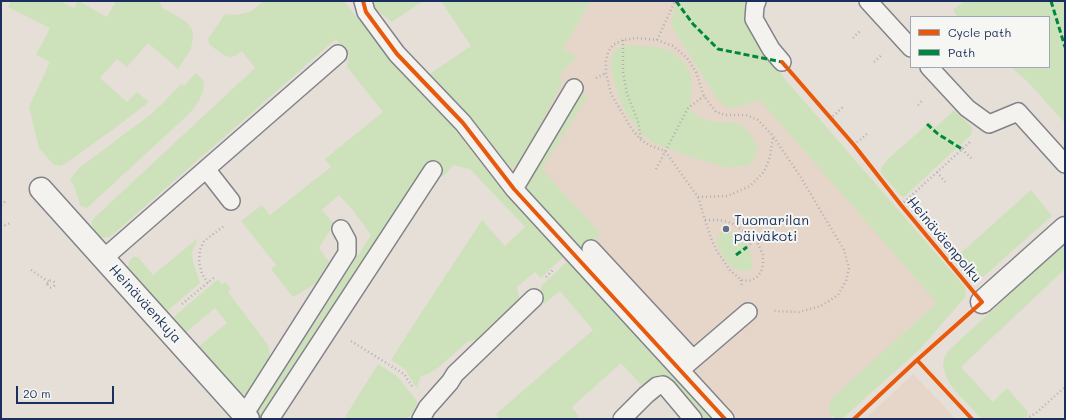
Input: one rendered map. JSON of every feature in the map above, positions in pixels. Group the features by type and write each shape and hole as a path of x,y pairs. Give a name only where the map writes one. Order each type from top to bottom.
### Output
{"street":[{"name":"Heinäväenkuja","path":"41,189 246,417"},
{"path":"982,302 1065,228"}],"lane":[{"path":"363,1 366,12 397,54 463,122 514,189 572,253 686,364"},
{"path":"757,1 754,18 770,49 782,62"},
{"path":"868,1 910,47"},
{"path":"104,258 338,54"},
{"path":"930,68 967,108 989,124 1018,112 1065,164"},
{"path":"514,189 574,88"},
{"path":"206,170 231,201"},
{"path":"270,419 433,170"},
{"path":"246,417 348,253 347,240 341,229"},
{"path":"591,249 686,364 725,419"},
{"path":"424,413 455,374 534,298"},
{"path":"686,364 748,312"},
{"path":"622,419 646,395 657,386 663,385 693,419"}],"path":[{"path":"657,40 675,1"},
{"path":"853,38 863,29"},
{"path":"705,220 720,220 732,224 742,230 758,244 762,255 763,265 761,272 756,278 749,281 741,280 730,270 712,242 705,220 698,197 665,151 651,146 641,140 631,128 611,94 606,74 608,52 613,45 623,40 637,38 657,40 673,46 687,58 696,72 704,96 716,112 726,115 746,114 758,120 773,136 800,176 844,250 849,268 846,281 838,295 821,306 799,312 779,310 748,312"},
{"path":"623,40 623,72 627,94 638,121 641,140"},
{"path":"874,62 884,53"},
{"path":"656,169 688,108 704,96"},
{"path":"830,119 844,106"},
{"path":"825,113 835,124"},
{"path":"901,205 989,124"},
{"path":"854,145 868,133"},
{"path":"698,197 728,196 750,186 764,172 770,157 773,136"},
{"path":"849,140 858,151"},
{"path":"962,149 972,159"},
{"path":"937,172 946,182"},
{"path":"1,206 7,200"},
{"path":"208,282 202,274 199,262 200,250 204,241 233,219 234,210 231,201"},
{"path":"1,222 5,225 10,223"},
{"path":"747,247 754,241"},
{"path":"534,298 540,283 551,271 572,253"},
{"path":"30,270 49,282"},
{"path":"160,322 216,276"},
{"path":"330,328 404,374 424,413"},
{"path":"1026,419 1036,414 1065,387"}],"shaded area":[{"name":"Tuomarilan päiväkoti","path":"591,1 693,1 965,287 829,419 700,419 487,170 563,49"},
{"path":"913,374 955,419 865,419"}],"green space":[{"path":"11,1 60,1 74,8 79,1 107,17 116,1 159,1 163,8 185,21 190,26 193,32 191,49 178,69 148,43 127,67 117,59 100,78 127,102 137,92 149,102 68,162 60,166 56,165 53,164 39,148 29,107 50,62 36,55 50,28 8,7"},
{"path":"262,1 344,1 359,20 375,35 454,124 462,138 487,170 534,219 565,255 541,278 535,272 517,287 520,305 480,342 476,340 467,342 438,368 421,376 418,383 418,389 405,369 391,360 482,220 505,246 525,227 470,169 453,165 443,177 432,163 262,419 258,411 371,235 352,209 339,195 322,210 334,224 319,248 331,265 320,281 293,297 271,269 276,265 241,221 262,205 270,215 331,167 325,159 383,112 347,67 349,55 336,39 110,237 101,238 92,226 94,218 255,68 242,51 235,56 229,57 211,46 208,39 225,14 235,15 250,12"},
{"path":"370,1 423,1 392,22 378,11"},
{"path":"441,1 591,1 563,49 578,58 566,66 559,79 563,81 519,166 511,167 506,165 461,106 428,75 471,46"},
{"path":"679,1 752,1 751,20 784,78 965,287 966,296 921,348 842,419 834,418 830,412 829,404 833,397 937,303 760,100 735,108 726,107 718,100 671,25 674,9"},
{"path":"964,1 1065,1 1065,123 1029,83 1012,68 1050,68 1050,16 957,16 953,10"},
{"path":"630,45 658,47 672,52 685,64 690,73 692,84 691,110 698,117 706,120 732,122 743,126 757,146 757,153 753,161 746,166 728,168 697,159 653,143 641,133 622,105 612,72 611,56 617,49"},
{"path":"196,73 202,79 204,84 199,101 191,112 87,208 80,205 75,188 70,179 79,168 150,115 181,84 184,86"},
{"path":"581,92 588,96 542,169 601,234 582,252 525,191 523,186"},
{"path":"955,109 972,128 972,134 904,197 901,196 881,173 881,168 889,158 930,122 935,128"},
{"path":"1031,190 1052,216 983,277 977,279 972,278 955,258"},
{"path":"721,233 733,233 745,243 750,252 752,268 747,271 741,271 730,266 718,247 717,238"},
{"path":"198,238 192,252 193,262 200,283 165,313 131,276 128,268 129,262 133,257 138,257 153,275"},
{"path":"1065,243 1065,269 961,367 993,402 1007,388 1028,412 1027,416 1022,419 982,419 955,391 947,379 943,367 944,358 948,351"},
{"path":"569,260 715,419 695,419 655,377 643,387 621,363 572,407 579,417 577,419 500,419 496,414 593,330 560,291 544,304 540,295 542,285"},
{"path":"218,279 222,284 226,282 231,289 228,292 268,345 270,354 262,378 255,389 246,394 239,393 196,349 227,323 215,308 184,334 170,320"},
{"path":"378,364 397,376 417,401 417,409 407,419 349,419 345,417"}],"marked path":[{"path":"676,1 693,24 718,49 782,62"},
{"path":"1051,1 1065,47"},
{"path":"927,124 938,134 962,149"},
{"path":"736,255 747,247"}],"cycle path":[{"path":"363,1 366,12 397,54 463,123 514,189 725,419"},
{"name":"Heinäväenpolku","path":"782,62 854,145 901,205 982,302 854,419"},
{"path":"917,360 972,419"}],"place":[{"name":"Tuomarilan päiväkoti","path":"726,229"}]}
